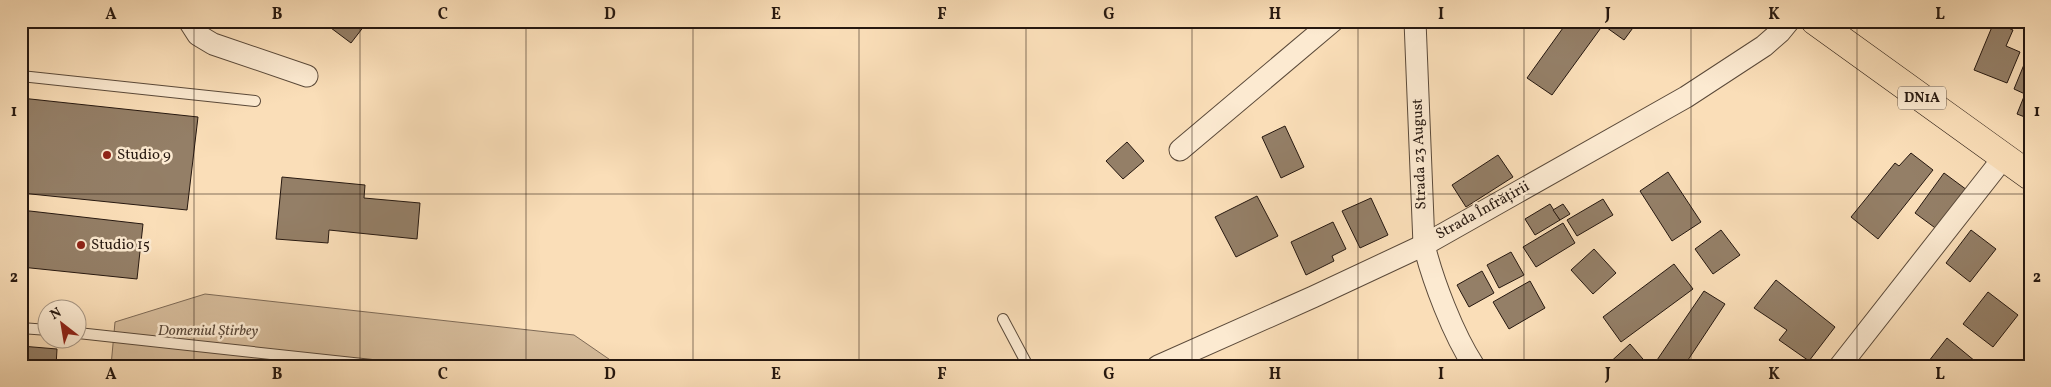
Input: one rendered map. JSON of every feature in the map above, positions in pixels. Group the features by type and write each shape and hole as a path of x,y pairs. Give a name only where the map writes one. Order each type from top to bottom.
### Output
{"main road":[{"name":"DN1A","path":"1815,21 2030,176"}],"street":[{"path":"189,21 198,35 213,44 307,76"},
{"path":"1180,150 1333,21"},
{"name":"Strada 23 August","path":"1415,21 1424,245 1430,269 1440,294 1474,366"},
{"name":"Strada Înfrățirii","path":"1158,366 1424,245 1686,97 1764,46 1789,21"},
{"path":"1840,366 2004,157"}],"lane":[{"path":"21,76 255,101"},
{"path":"1003,319 1028,366"},
{"path":"21,328 38,329"},
{"path":"88,335 381,366"}],"green space":[{"name":"Domeniul Știrbey","path":"205,294 574,335 619,366 111,366 115,322"}],"building":[{"path":"330,21 368,21 351,43 327,25"},
{"path":"1568,21 1638,21 1624,40 1603,25 1552,95 1527,78"},
{"path":"2009,21 2030,21 2030,27"},
{"path":"1994,22 2013,30 2006,46 2020,52 2007,83 1974,70"},
{"path":"2030,50 2030,119 2017,114 2025,94 2014,89"},
{"name":"Studio 9","path":"21,98 198,117 187,210 21,193"},
{"path":"1285,126 1304,167 1281,178 1262,137"},
{"path":"1127,142 1144,161 1123,179 1106,161"},
{"path":"1911,153 1933,170 1878,239 1851,217 1895,163 1899,166"},
{"path":"1498,155 1513,177 1466,207 1452,185"},
{"path":"1668,172 1701,222 1672,241 1640,191"},
{"path":"1944,173 1967,190 1938,230 1915,213"},
{"path":"282,177 365,185 364,198 420,203 417,239 329,230 328,243 276,239"},
{"path":"1257,196 1278,236 1236,257 1215,217"},
{"path":"1371,198 1388,235 1360,248 1342,211"},
{"path":"1603,199 1613,215 1577,236 1567,220"},
{"path":"1550,204 1560,220 1535,235 1525,219"},
{"path":"1563,204 1570,214 1560,220 1553,210"},
{"name":"Studio 15","path":"21,210 143,224 137,279 21,267"},
{"path":"1333,222 1346,249 1332,256 1334,261 1306,275 1291,242"},
{"path":"1563,223 1575,243 1536,267 1523,247"},
{"path":"1721,230 1740,255 1713,274 1695,249"},
{"path":"1971,230 1996,249 1970,282 1946,263"},
{"path":"1594,249 1616,273 1593,294 1571,270"},
{"path":"1511,252 1524,275 1499,288 1487,265"},
{"path":"1674,264 1693,289 1621,342 1603,317"},
{"path":"1482,271 1494,293 1469,307 1457,285"},
{"path":"1776,280 1835,327 1809,361 1779,340 1787,330 1754,308"},
{"path":"1530,281 1545,308 1509,329 1493,302"},
{"path":"1704,291 1725,304 1684,366 1659,366 1655,363"},
{"path":"1988,292 2018,315 1993,347 1963,324"},
{"path":"1947,338 1981,366 1925,366"},
{"path":"1630,344 1649,366 1606,366"},
{"path":"21,346 38,347 38,350 57,350 56,366 21,366"}],"place":[{"name":"Studio 9","path":"107,155"},
{"name":"Studio 15","path":"81,245"}]}
